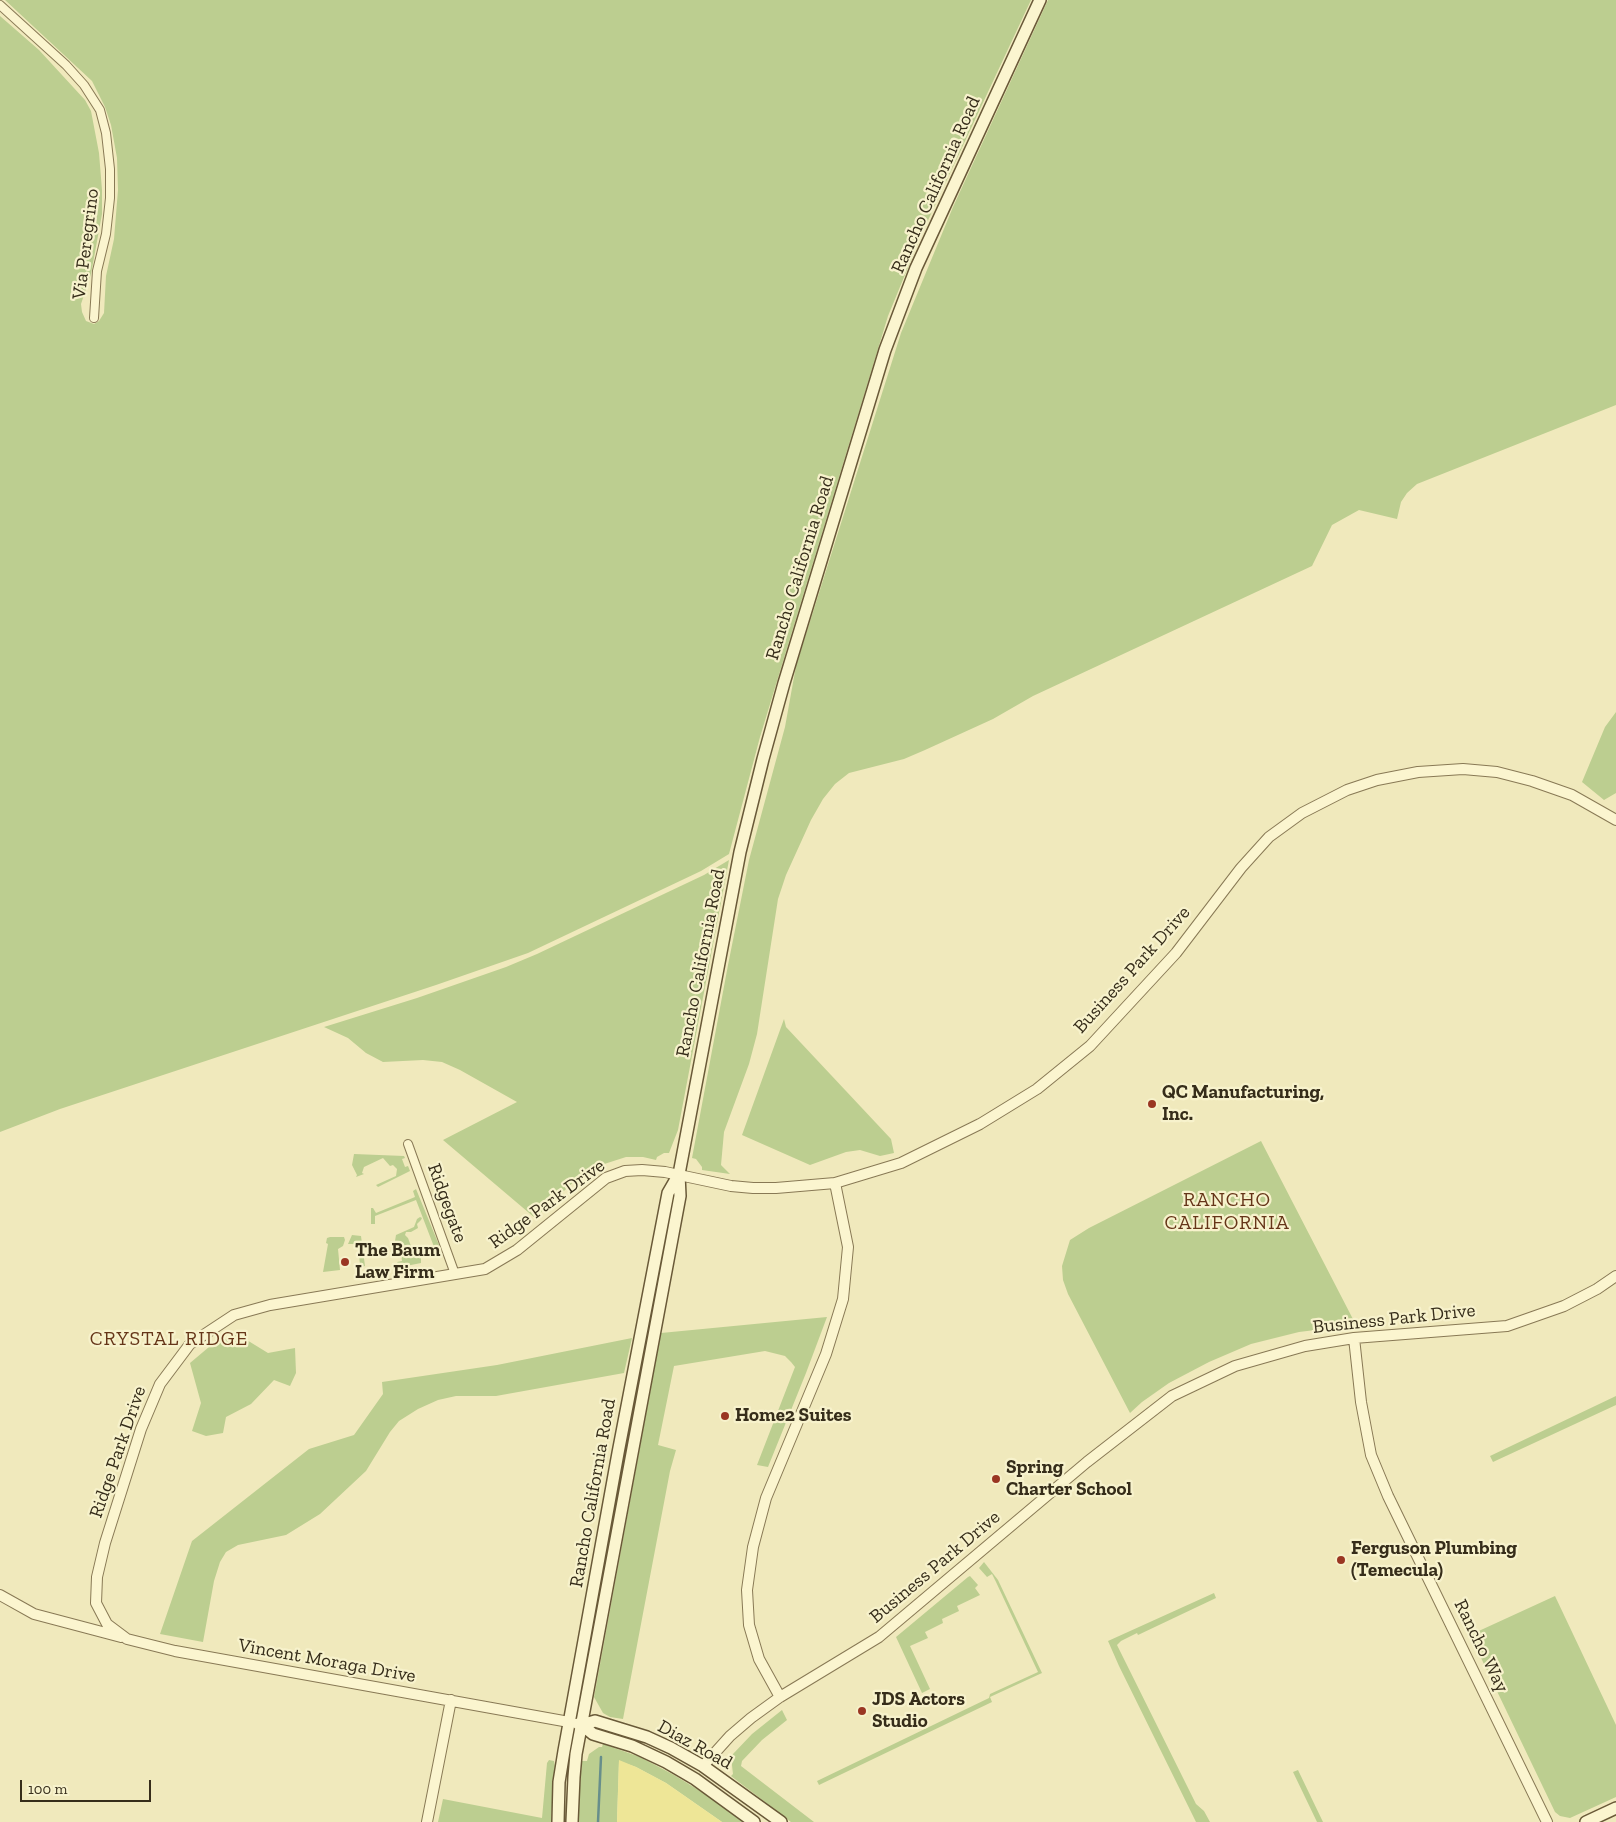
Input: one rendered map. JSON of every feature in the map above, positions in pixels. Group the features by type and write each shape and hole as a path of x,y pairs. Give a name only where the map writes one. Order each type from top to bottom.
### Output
{"main road":[{"name":"Rancho California Road","path":"572,1822 574,1777 582,1725 680,1196 679,1174 746,826 781,692 885,350 916,268 1040,0"},
{"name":"Rancho California Road","path":"558,1822 559,1782 569,1722 668,1193 679,1174"},
{"name":"Diaz Road","path":"582,1725 595,1721 647,1737 704,1766 781,1822"},
{"name":"Diaz Road","path":"569,1722 582,1725 593,1734 632,1746 666,1762 695,1779 754,1822"},
{"path":"1586,1822 1616,1808"}],"street":[{"name":"Via Peregrino","path":"0,5 44,43 84,84 100,110 106,134 110,169 110,198 106,234 97,271 94,318"},
{"name":"Business Park Drive","path":"679,1174 731,1186 753,1188 835,1183 902,1163 980,1124 1037,1088 1090,1046 1176,953 1241,868 1269,838 1302,813 1347,790 1377,780 1418,772 1463,769 1497,772 1532,781 1572,795 1616,820"},
{"name":"Ridgegate","path":"408,1144 455,1274"},
{"name":"Ridge Park Drive","path":"96,1604 97,1577 105,1543 141,1429 160,1384 190,1344 234,1315 270,1305 484,1269 517,1250 606,1178 625,1171 642,1170 679,1174"},
{"path":"780,1697 759,1659 750,1625 747,1590 753,1547 766,1498 826,1354 843,1299 848,1247 835,1183"},
{"name":"Business Park Drive","path":"704,1766 734,1733 751,1718 780,1697 879,1637 1087,1462 1172,1396 1235,1366 1305,1346 1354,1338 1507,1326 1564,1306 1597,1289 1616,1276"},
{"name":"Rancho Way","path":"1354,1338 1361,1402 1371,1455 1388,1496 1547,1822"},
{"path":"0,1595 34,1614 127,1639"},
{"name":"Vincent Moraga Drive","path":"96,1604 107,1624 127,1639 175,1651 569,1722"},
{"path":"427,1822 451,1700"}],"green space":[{"path":"5,0 1031,0 923,231 888,316 760,737 729,854 701,871 528,953 60,1109 0,1132 0,16 39,50 85,100 91,111 99,153 102,214 91,274 81,304 86,321 94,324 99,321 104,313 106,276 114,239 118,190 117,158 111,125 105,107 92,81"},
{"path":"1048,0 1616,0 1616,405 1417,484 1401,502 1397,519 1359,510 1332,525 1312,566 1033,696 993,719 904,759 849,773 835,784 823,799 811,820 786,875 778,899 757,1034 749,1064 724,1132 721,1165 730,1174 702,1170 696,1159 692,1158 749,860 785,727 796,666 901,333 953,207"},
{"path":"1616,712 1616,793 1604,800 1582,782 1605,727"},
{"path":"729,860 678,1130 669,1153 664,1153 657,1157 656,1160 643,1157 626,1157 598,1166 580,1176 535,1218 443,1140 517,1102 442,1062 423,1060 383,1062 366,1053 348,1038 324,1027 417,998 506,967 704,875"},
{"path":"784,1019 786,1027 891,1139 894,1153 880,1156 860,1150 846,1152 810,1165 742,1135"},
{"path":"1261,1141 1356,1325 1299,1332 1251,1344 1209,1362 1169,1383 1130,1413 1068,1294 1063,1280 1062,1266 1070,1240 1089,1228"},
{"path":"354,1154 404,1156 405,1158 402,1159 405,1167 408,1166 410,1171 378,1187 376,1185 396,1176 397,1169 393,1165 390,1166 383,1158 364,1167 362,1173 364,1174 356,1177 357,1175 352,1165"},
{"path":"416,1189 441,1250 436,1252 416,1200 375,1216 375,1224 371,1224 371,1208 376,1213 415,1197 413,1191"},
{"path":"422,1218 417,1224 418,1228 411,1232 406,1232 405,1235 415,1257 421,1258 421,1263 401,1267 397,1262 402,1261 400,1246 395,1241 396,1235 414,1227 417,1219"},
{"path":"352,1235 361,1236 365,1266 356,1269 354,1269 360,1265 358,1244 348,1244"},
{"path":"344,1237 345,1240 343,1246 338,1249 340,1270 323,1272 328,1244 326,1243 327,1238"},
{"path":"827,1317 768,1467 757,1465 795,1367 791,1362 785,1356 765,1351 674,1366 658,1445 676,1450 670,1471 623,1719 610,1717 603,1713 594,1697 661,1333"},
{"path":"237,1334 268,1353 295,1348 296,1373 290,1386 274,1380 251,1404 226,1417 223,1433 206,1436 192,1431 201,1403 190,1363 209,1347"},
{"path":"632,1338 624,1373 496,1396 456,1396 438,1400 418,1409 399,1421 366,1471 320,1514 286,1535 238,1545 226,1552 220,1562 214,1581 203,1642 160,1634 192,1541 309,1449 354,1435 383,1394 382,1382 497,1365"},
{"path":"1616,1396 1616,1405 1493,1462 1490,1456"},
{"path":"984,1562 998,1580 1042,1673 990,1697 992,1702 819,1785 817,1781 989,1698 990,1694 1038,1672 992,1574 987,1577 979,1568"},
{"path":"970,1576 978,1585 975,1588 980,1595 957,1606 959,1611 942,1619 943,1623 925,1632 928,1638 910,1646 930,1689 922,1693 896,1637"},
{"path":"1214,1593 1216,1598 1138,1635 1137,1633 1117,1645 1196,1804 1204,1811 1210,1822 1196,1822 1108,1641"},
{"path":"1555,1596 1616,1725 1616,1797 1570,1818 1560,1816 1555,1812 1470,1635"},
{"path":"782,1710 787,1720 762,1740 742,1761 741,1766 814,1822 791,1822 731,1776 733,1774 731,1757 733,1754 752,1734"},
{"path":"603,1744 640,1757 674,1775 705,1794 743,1822 722,1822 666,1783 636,1767 619,1761 617,1822 577,1822 582,1761 587,1761 589,1754 602,1747"},
{"path":"549,1760 554,1761 555,1766 551,1822 438,1822 443,1799 542,1818 547,1763"},
{"path":"1298,1770 1323,1822 1317,1822 1293,1772"}],"sand":[{"path":"619,1760 666,1783 722,1822 617,1822"}],"waterway":[{"path":"598,1822 601,1757"}],"place":[{"name":"QC Manufacturing, Inc.","path":"1152,1104"},
{"name":"The Baum Law Firm","path":"345,1262"},
{"name":"Home2 Suites","path":"725,1416"},
{"name":"Spring Charter School","path":"996,1479"},
{"name":"Ferguson Plumbing (Temecula)","path":"1341,1560"},
{"name":"JDS Actors Studio","path":"862,1711"}],"district":[{"name":"RANCHO CALIFORNIA","path":"1227,1212"},
{"name":"CRYSTAL RIDGE","path":"169,1339"}]}
